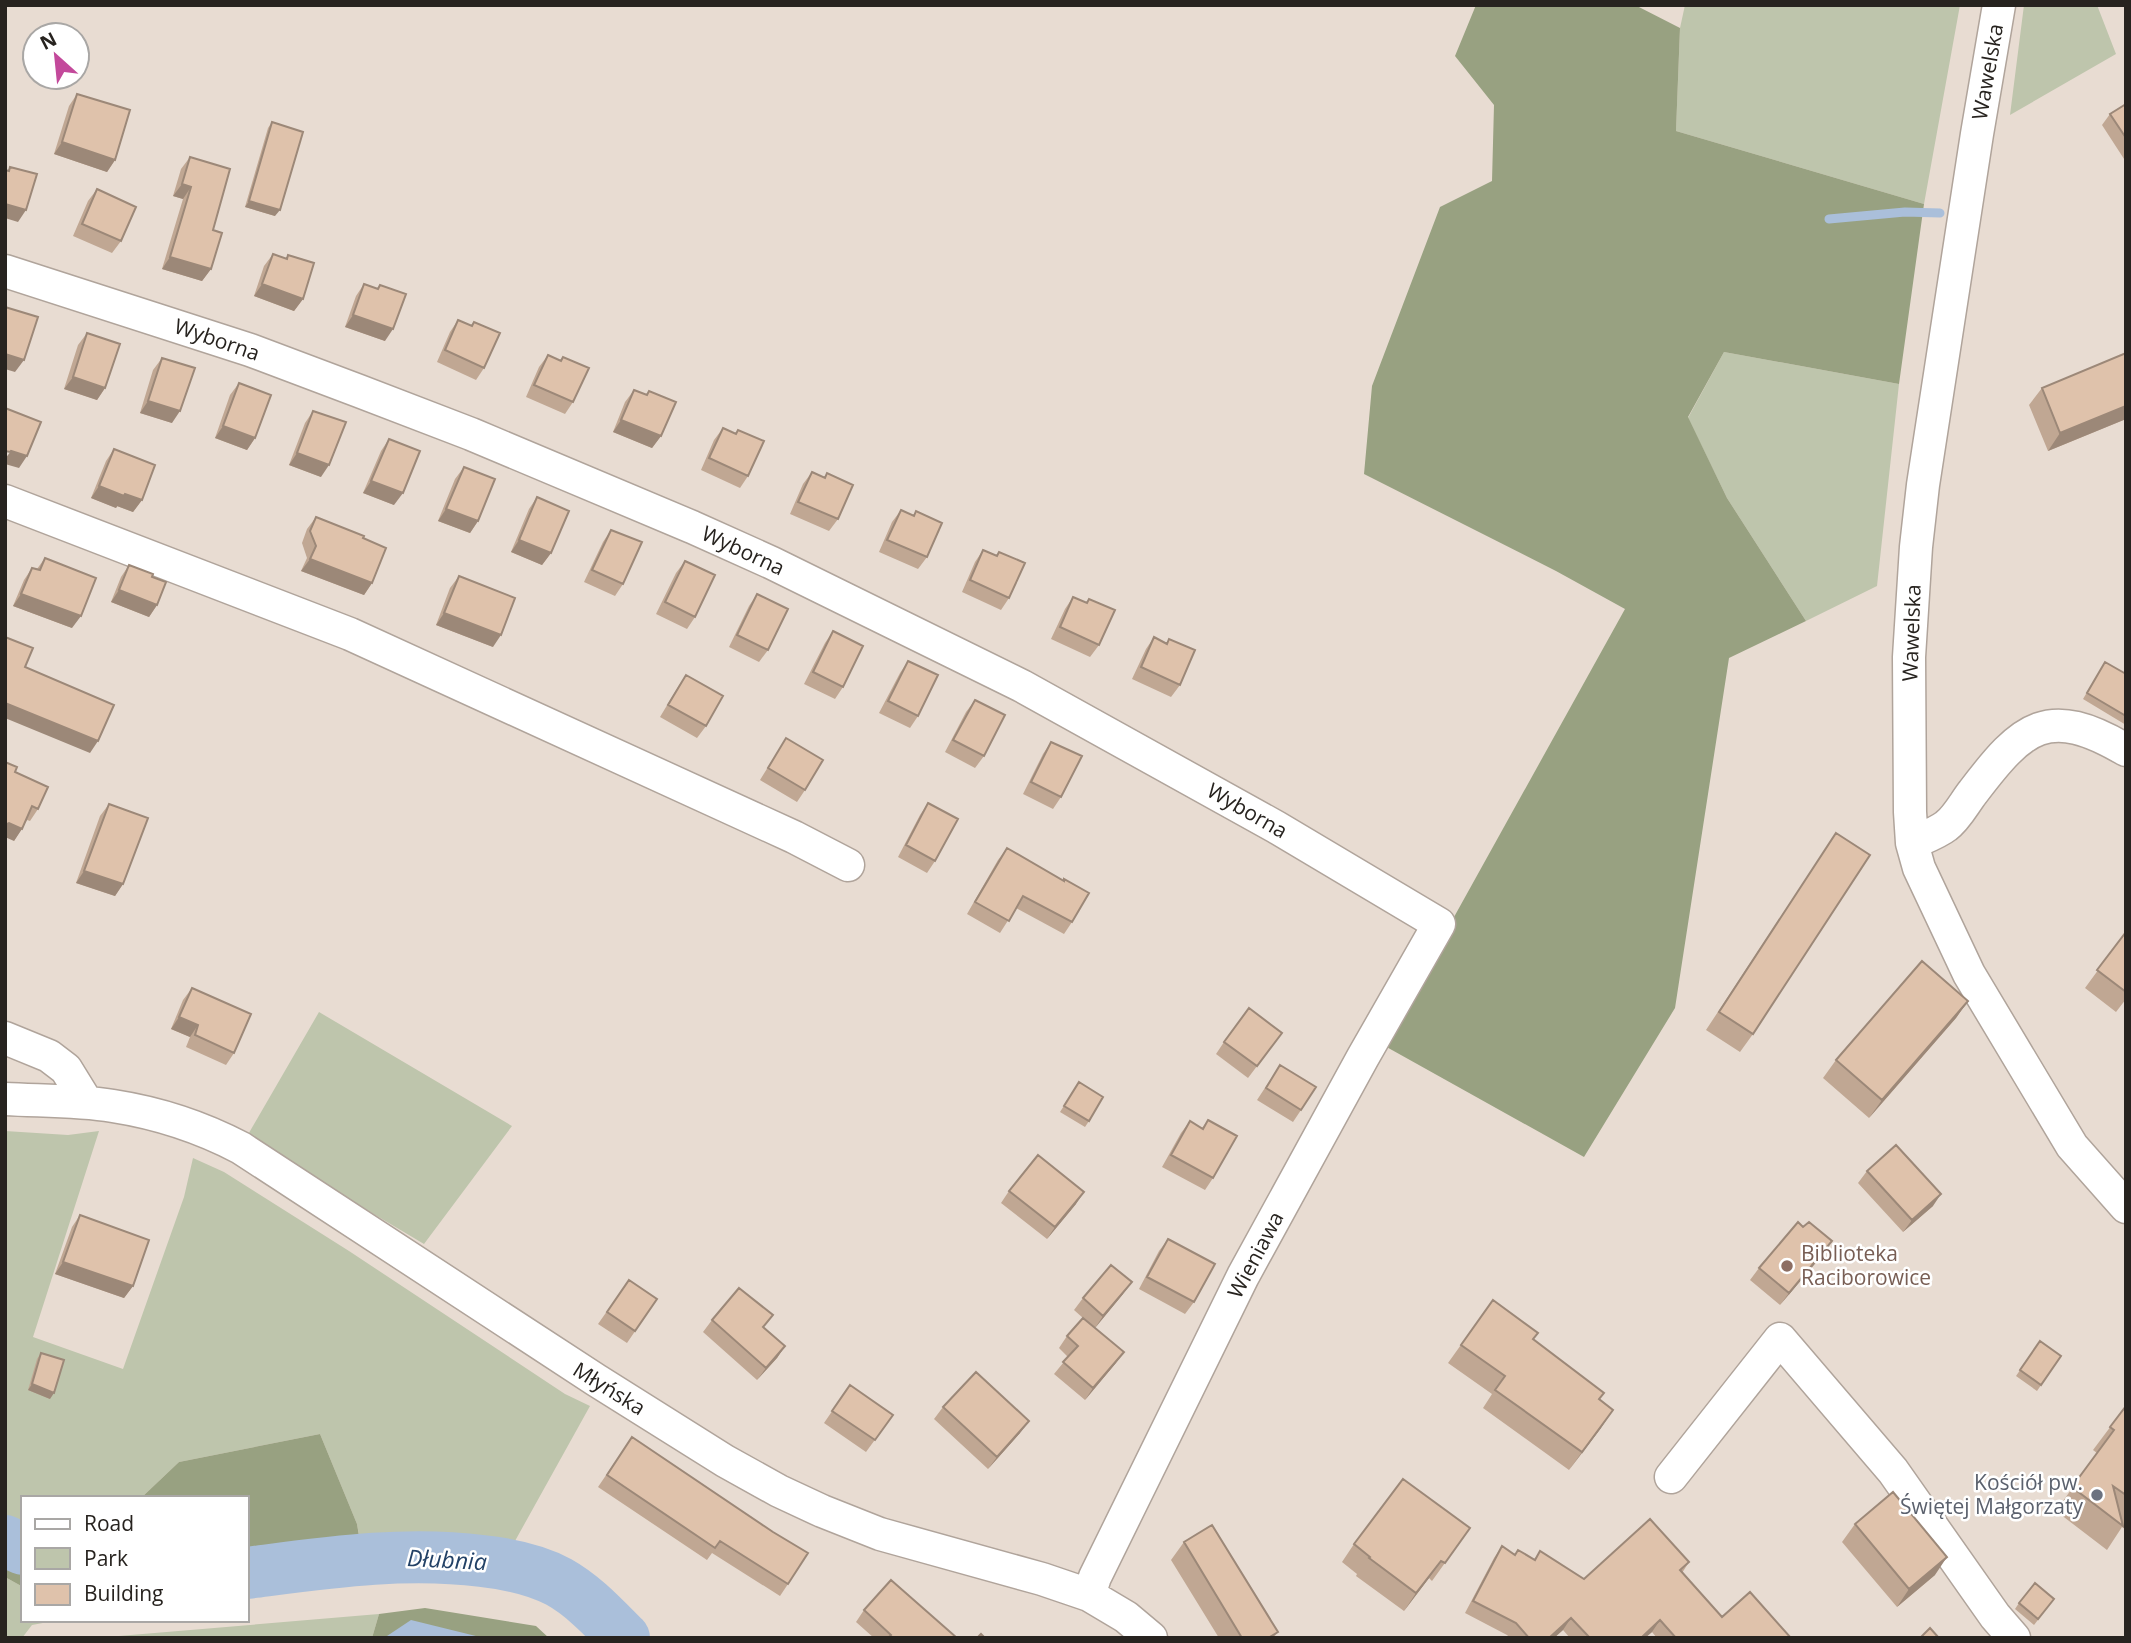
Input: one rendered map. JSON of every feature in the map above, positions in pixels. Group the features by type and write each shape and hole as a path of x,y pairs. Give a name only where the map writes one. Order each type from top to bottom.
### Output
{"street":[{"name":"Wawelska","path":"1999,5 1931,431 1916,547 1909,657 1912,843 1919,868 1969,974 2073,1146 2126,1207"},
{"name":"Wyborna","path":"5,271 250,350 359,391 471,434 760,558 1023,686 1276,827 1439,924"},
{"path":"5,501 350,634 794,837 848,865"},
{"path":"1912,843 1947,826 1995,762 2015,741 2036,730 2064,725 2104,737 2126,750"},
{"name":"Wieniawa","path":"1089,1595 1243,1276 1439,924"},
{"path":"5,1038 49,1056 66,1069 87,1103"},
{"name":"Młyńska","path":"5,1099 115,1106 213,1133 241,1148 725,1461 801,1501 880,1534 1042,1579 1089,1595 1126,1617 1152,1638"},
{"path":"1671,1477 1780,1339 1893,1471 1995,1616 2014,1638"}],"green space":[{"path":"1476,5 1635,5 1680,28 1676,131 1924,204 1899,384 1724,352 1688,417 1727,498 1806,621 1729,658 1675,1008 1584,1157 1383,1045 1625,609 1364,474 1372,386 1440,207 1492,181 1494,105 1455,56"},
{"path":"1685,5 1960,5 1924,204 1676,131 1680,28"},
{"path":"2024,5 2097,5 2116,54 2010,115"},
{"path":"1724,352 1899,384 1877,586 1806,621 1727,498 1688,418"},
{"path":"319,1012 512,1126 424,1244 246,1138"},
{"path":"5,1131 68,1135 99,1131 33,1337 123,1369 184,1197 193,1158 224,1172 565,1394 590,1406 515,1541 359,1535 320,1434 179,1462 143,1496 21,1496 21,1522 5,1516"},
{"path":"320,1434 357,1524 366,1578 248,1592 248,1496 143,1496 179,1462"},
{"path":"5,1516 21,1522 21,1586 5,1577"},
{"path":"5,1577 21,1586 21,1622 48,1622 32,1625 22,1638 5,1638"},
{"path":"425,1608 536,1626 549,1638 372,1638 379,1614"},
{"path":"379,1614 372,1638 95,1638"}],"water":[{"path":"411,1620 484,1638 384,1638"}],"building":[{"path":"77,94 130,110 115,160 62,142"},
{"path":"2126,104 2126,138 2110,114"},
{"path":"272,122 303,132 280,210 249,201"},
{"path":"190,157 230,169 213,230 222,233 211,269 170,257 191,187 182,184"},
{"path":"10,167 37,174 26,210 5,204 5,170 9,171"},
{"path":"97,189 136,207 121,241 82,224"},
{"path":"273,254 287,259 288,255 314,263 303,299 262,284"},
{"path":"364,284 378,289 380,285 406,294 393,329 353,315"},
{"path":"5,307 38,317 24,360 5,354"},
{"path":"458,320 472,326 474,322 500,333 484,368 445,350"},
{"path":"87,333 120,344 105,388 73,377"},
{"path":"2126,353 2126,406 2060,433 2042,388"},
{"path":"548,355 561,361 563,357 589,368 573,402 534,385"},
{"path":"162,358 195,368 180,411 148,401"},
{"path":"239,383 271,395 255,438 223,426"},
{"path":"634,390 647,395 649,391 676,402 661,436 621,420"},
{"path":"5,408 41,422 27,456 5,451"},
{"path":"313,411 346,422 329,465 297,453"},
{"path":"723,428 736,434 738,430 764,441 748,476 709,458"},
{"path":"389,439 420,451 403,493 371,481"},
{"path":"114,449 155,465 142,500 99,486"},
{"path":"464,467 495,479 478,521 446,509"},
{"path":"812,472 825,478 827,473 853,485 838,519 798,502"},
{"path":"537,497 569,511 551,553 519,540"},
{"path":"901,510 914,516 916,511 942,523 927,557 887,540"},
{"path":"316,517 386,548 372,583 310,559 316,546 310,531"},
{"path":"611,530 642,542 623,584 592,570"},
{"path":"983,550 997,556 999,552 1025,563 1009,598 970,580"},
{"path":"45,558 96,578 81,616 21,594 32,568 40,570"},
{"path":"685,561 715,575 695,617 665,602"},
{"path":"129,565 166,582 157,605 119,590"},
{"path":"459,576 515,598 501,635 444,613"},
{"path":"757,594 788,609 768,650 737,635"},
{"path":"1073,597 1087,603 1089,599 1115,610 1099,645 1060,627"},
{"path":"833,631 863,646 843,687 813,672"},
{"path":"5,637 33,648 25,667 114,705 98,741 5,703"},
{"path":"1154,637 1167,644 1169,639 1195,650 1180,685 1141,667"},
{"path":"908,661 938,675 918,716 888,701"},
{"path":"2105,662 2126,674 2126,716 2087,693"},
{"path":"686,675 723,696 706,726 668,705"},
{"path":"975,700 1005,715 984,756 953,740"},
{"path":"786,738 823,760 805,790 768,768"},
{"path":"1051,742 1082,756 1061,797 1031,782"},
{"path":"5,762 17,767 15,772 48,787 38,809 32,806 22,829 9,823 5,825"},
{"path":"928,803 958,819 935,861 906,845"},
{"path":"109,804 148,818 123,884 84,871"},
{"path":"1836,833 1870,855 1753,1034 1719,1012"},
{"path":"1007,848 1089,893 1072,922 1023,896 1009,921 975,902"},
{"path":"2126,932 2126,992 2097,970"},
{"path":"1922,961 1968,1001 1882,1100 1836,1060"},
{"path":"192,988 251,1014 234,1053 195,1035 198,1025 179,1017"},
{"path":"1249,1008 1282,1033 1257,1066 1224,1042"},
{"path":"1280,1065 1316,1087 1301,1110 1266,1088"},
{"path":"1079,1082 1103,1097 1089,1121 1064,1106"},
{"path":"1208,1120 1237,1136 1213,1178 1171,1155 1190,1121 1203,1129"},
{"path":"1896,1145 1941,1194 1912,1220 1867,1171"},
{"path":"1038,1155 1084,1192 1055,1227 1009,1191"},
{"path":"80,1215 149,1240 133,1286 63,1262"},
{"name":"Biblioteka Raciborowice","path":"1798,1222 1803,1227 1809,1222 1832,1241 1789,1293 1759,1268"},
{"path":"1168,1239 1215,1264 1194,1302 1147,1277"},
{"path":"1111,1265 1132,1282 1103,1316 1083,1298"},
{"path":"629,1280 657,1299 635,1331 607,1312"},
{"path":"739,1288 773,1315 763,1327 785,1346 766,1368 712,1320"},
{"path":"1493,1300 1538,1333 1533,1339 1604,1393 1599,1399 1613,1410 1582,1452 1495,1390 1505,1376 1461,1345"},
{"path":"1083,1318 1124,1352 1093,1388 1063,1362 1078,1346 1067,1336"},
{"path":"2040,1341 2061,1356 2041,1385 2020,1370"},
{"path":"41,1353 64,1360 54,1393 32,1384"},
{"path":"976,1372 1029,1421 997,1457 943,1407"},
{"path":"850,1385 893,1415 875,1440 832,1411"},
{"path":"2126,1406 2126,1495 2113,1486 2123,1526 2072,1487 2114,1430 2110,1427"},
{"path":"632,1437 808,1553 788,1584 720,1541 715,1548 607,1475"},
{"path":"1403,1479 1470,1528 1445,1563 1441,1561 1416,1593 1354,1544"},
{"path":"1893,1492 1947,1557 1909,1589 1855,1524"},
{"path":"1650,1519 1689,1562 1680,1570 1722,1617 1750,1592 1791,1638 1676,1638 1660,1620 1641,1638 1590,1638 1571,1618 1549,1638 1529,1638 1516,1623 1473,1601 1502,1546 1515,1555 1518,1550 1535,1560 1540,1551 1584,1579"},
{"path":"1212,1525 1278,1632 1268,1638 1242,1638 1184,1542"},
{"path":"891,1580 957,1638 888,1638 891,1635 864,1610"},
{"path":"2035,1583 2054,1599 2038,1619 2019,1603"},
{"path":"1930,1628 1939,1638 1920,1638"}],"waterway":[{"path":"1829,219 1905,212 1940,213"},
{"name":"Dłubnia","path":"5,1541 21,1548"},
{"name":"Dłubnia","path":"248,1573 393,1558 452,1558 502,1564 531,1570 559,1582 585,1601 624,1638"}],"place":[{"name":"Biblioteka Raciborowice","path":"1787,1266"},
{"name":"Kościół pw. Świętej Małgorzaty","path":"2097,1495"}]}
